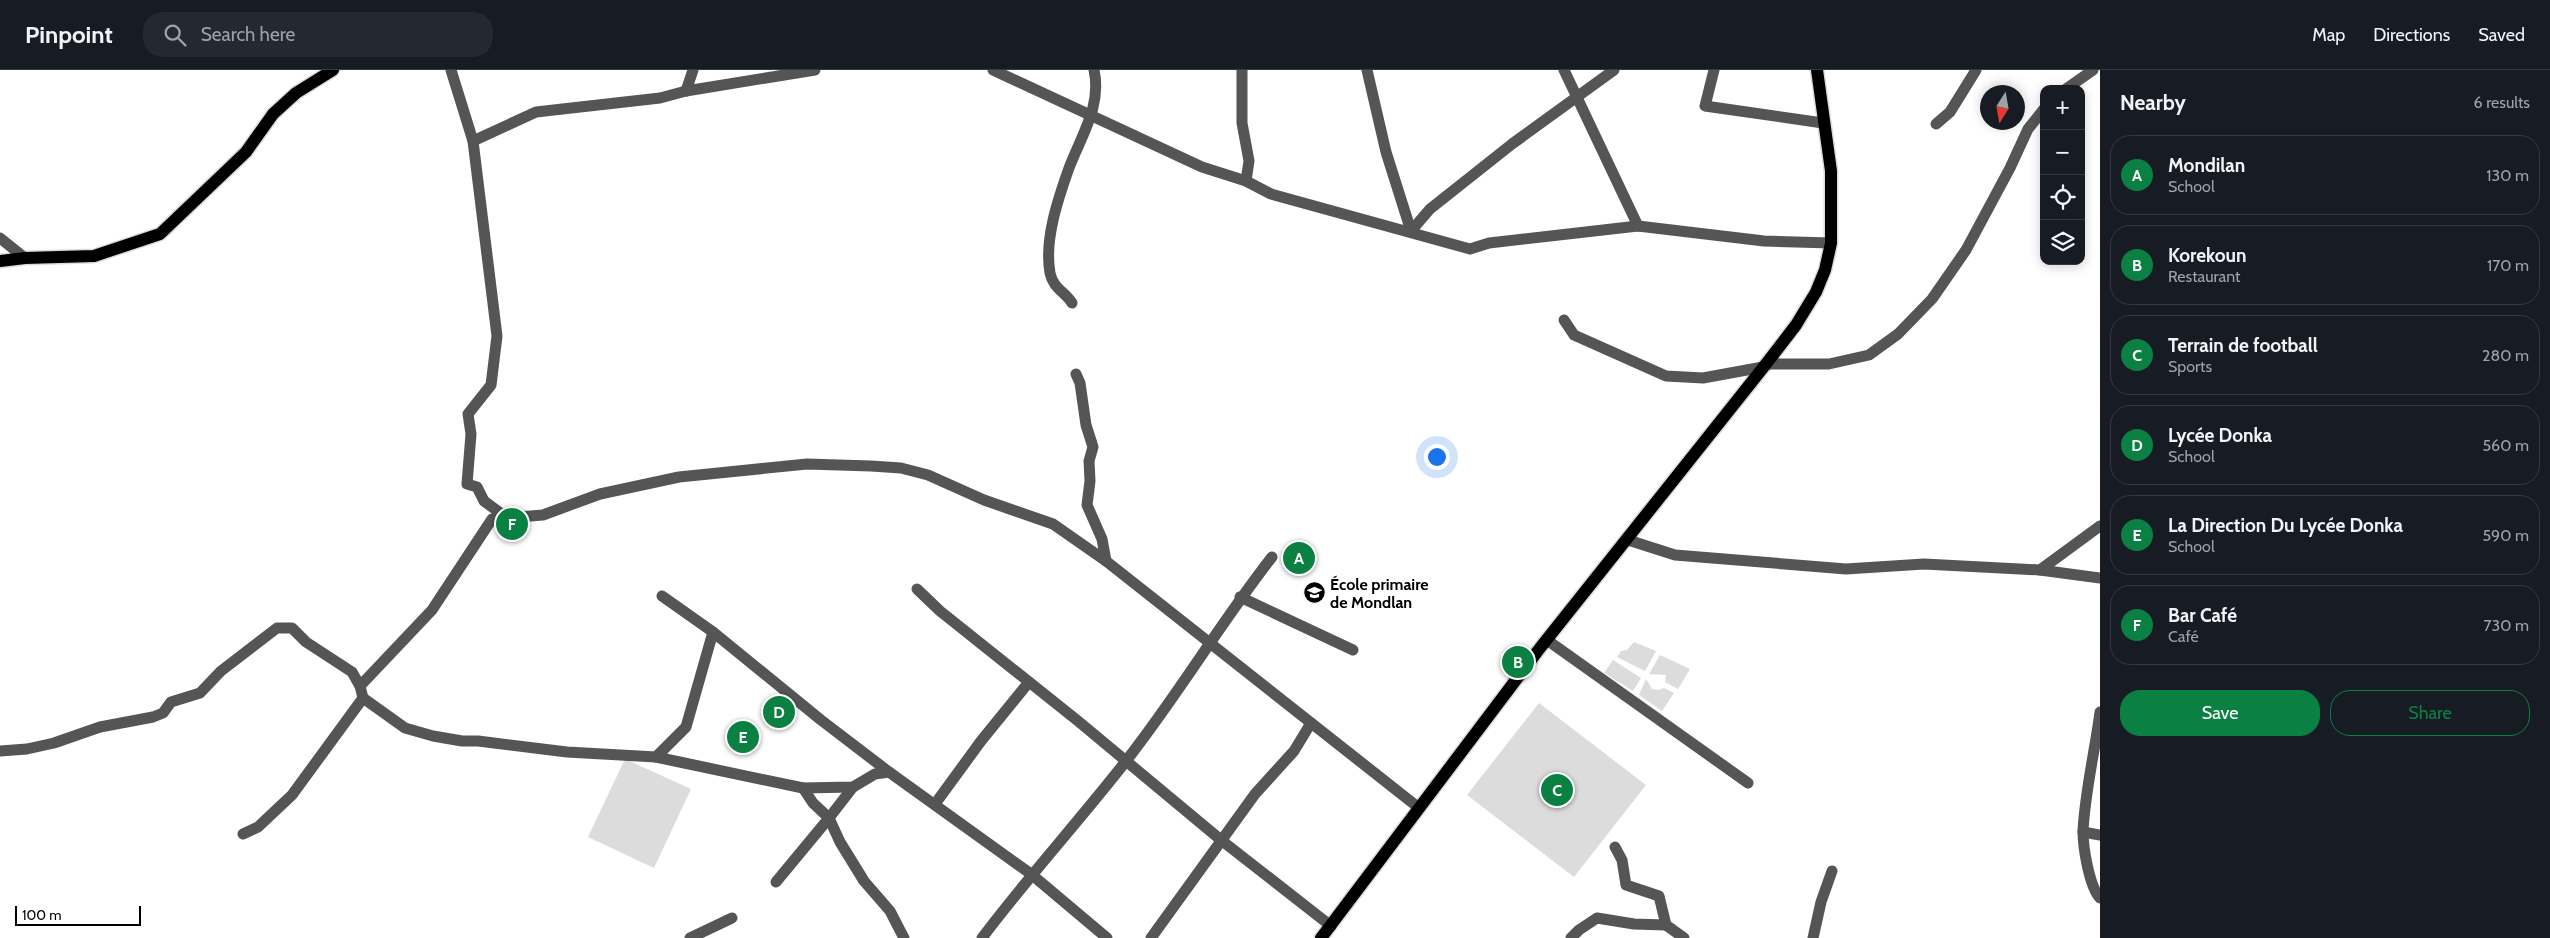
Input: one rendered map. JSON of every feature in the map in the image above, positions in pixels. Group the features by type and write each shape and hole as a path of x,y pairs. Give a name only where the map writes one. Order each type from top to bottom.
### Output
{"main road":[{"path":"0,261 25,258 94,256 160,234 246,152 273,114 296,93 333,70"},
{"path":"1321,938 1547,640 1765,366 1796,325 1816,292 1825,270 1831,243 1831,170 1817,70"}],"street":[{"path":"451,70 473,141 497,336 491,384 468,414 471,434 467,484 477,487 484,502 507,518"},
{"path":"686,91 694,70"},
{"path":"473,141 536,112 660,98 686,91 815,70"},
{"path":"993,70 1202,167 1246,181 1271,194 1411,231 1470,249 1489,243 1638,226 1764,241 1831,243"},
{"path":"1072,303 1068,297 1056,288 1050,274 1050,242 1069,169 1093,116 1096,77 1094,70"},
{"path":"1242,70 1242,123 1249,161 1246,181"},
{"path":"1367,70 1386,152 1411,231"},
{"path":"1564,70 1578,96 1638,226"},
{"path":"1411,231 1430,209 1614,70"},
{"path":"1714,70 1705,106 1823,123"},
{"path":"1936,124 1950,112 1976,70"},
{"path":"2072,85 2093,70"},
{"path":"1564,320 1574,335 1666,376 1703,378 1765,366 1829,364 1868,355 1898,334 1932,299 1966,250 2010,168 2028,129 2040,114"},
{"path":"0,238 25,258"},
{"path":"1076,374 1080,383 1086,425 1093,447 1089,461 1090,481 1087,505 1102,539 1106,561"},
{"path":"360,686 432,610 492,519 543,515 600,494 679,477 807,464 901,468 928,475 984,500 1053,524 1106,561 1418,808"},
{"path":"2040,570 2100,526"},
{"path":"1628,540 1675,555 1846,569 1924,564 2040,570 2100,578"},
{"path":"982,938 1031,874 1127,761 1212,644 1240,598 1272,557"},
{"path":"917,589 940,612 1330,926"},
{"path":"662,596 713,632 821,720 889,772 1031,874 1107,938"},
{"path":"1240,598 1353,650"},
{"path":"0,751 54,744 100,727 153,717 163,713 171,702 200,693 221,671 277,628 292,628 306,642 352,672 360,686 363,698 404,728 433,736 566,752 656,757 803,788 853,787"},
{"path":"656,757 686,727 713,632"},
{"path":"1547,640 1748,783"},
{"path":"935,804 980,741 1029,682"},
{"path":"244,834 258,827 292,795 363,698"},
{"path":"2100,719 2083,832 2088,868 2096,894 2100,898"},
{"path":"1151,938 1255,794 1294,751 1311,723"},
{"path":"776,882 853,787 875,774 889,772"},
{"path":"803,788 813,803 829,818 840,842 864,881 890,911 904,938"},
{"path":"2083,832 2100,834"},
{"path":"1615,847 1622,860 1626,885 1659,896 1666,925"},
{"path":"1813,938 1821,902 1832,871"},
{"path":"690,938 732,918"},
{"path":"1571,938 1596,918 1634,924 1666,925 1684,938"}],"shaded area":[{"path":"1634,642 1656,651 1645,671 1617,657 1621,651 1627,650"},
{"path":"1660,655 1690,669 1678,689 1665,682 1666,675 1649,674"},
{"path":"1613,660 1641,678 1633,691 1604,673"},
{"path":"1646,679 1652,689 1664,688 1674,693 1662,711 1639,695"},
{"path":"1539,703 1646,785 1574,877 1467,795"},
{"path":"625,759 691,789 654,868 588,837"}],"place":[{"name":"Bar Café","path":"512,524"},
{"name":"Mondilan","path":"1299,558"},
{"name":"École primaire de Mondlan","path":"1314,593"},
{"name":"Korekoun","path":"1518,662"},
{"name":"Lycée Donka","path":"779,712"},
{"name":"La Direction Du Lycée Donka","path":"743,737"},
{"name":"Terrain de football","path":"1557,790"}]}
